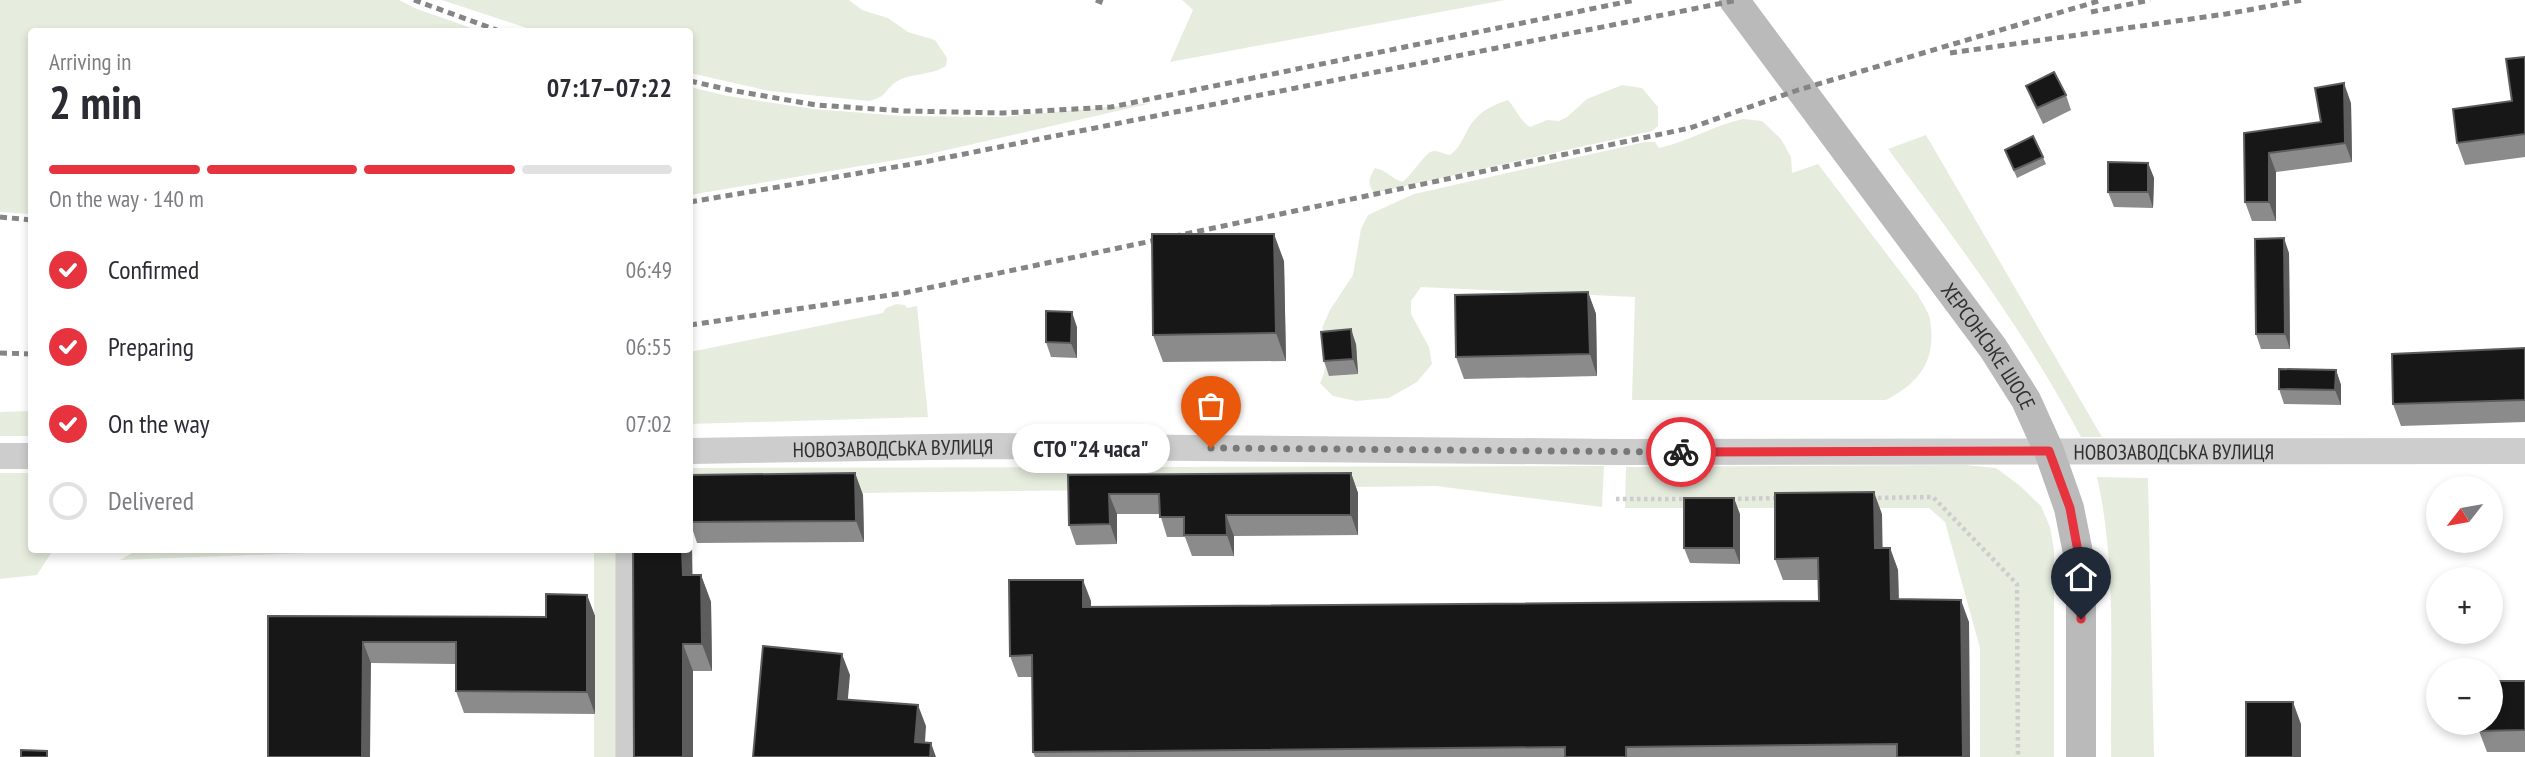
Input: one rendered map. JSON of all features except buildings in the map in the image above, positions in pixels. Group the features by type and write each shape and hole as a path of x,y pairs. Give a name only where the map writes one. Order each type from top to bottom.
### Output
{"main road":[{"name":"ХЕРСОНСЬКЕ ШОСЕ","path":"1734,0 1993,348 2026,400 2070,508 2081,568 2081,757"}],"street":[{"name":"НОВОЗАВОДСЬКА ВУЛИЦЯ","path":"693,452 994,446 1616,452 2525,451"},
{"path":"0,456 28,456"},
{"path":"625,553 626,757"}],"path":[{"path":"1864,498 1933,497 2017,584 2018,757"},
{"path":"1726,499 1782,498"},
{"path":"1616,499 1699,499"}],"green space":[{"path":"0,0 399,0 471,28 28,28 28,214 0,212"},
{"path":"442,0 849,0 862,10 888,18 908,32 935,40 947,58 946,66 901,79 883,95 869,101 769,91 693,74 693,28 527,28"},
{"path":"1182,0 1505,0 1170,62 1193,10"},
{"path":"1622,85 1642,88 1658,107 1658,126 1652,131 1374,193 1370,186 1370,178 1375,168 1402,182 1430,152 1450,155 1477,117 1499,103 1508,100 1530,127 1547,120 1559,121 1587,99"},
{"path":"693,88 813,109 903,116 1001,117 1152,103 925,155 693,194"},
{"path":"1743,119 1762,121 1781,139 1791,157 1792,173 1818,164 1918,295 1929,317 1931,347 1923,369 1898,393 1886,400 1632,400 1635,297 1421,287 1411,301 1411,314 1429,347 1432,364 1417,382 1389,398 1356,401 1333,396 1320,383 1327,356 1327,341 1322,328 1330,310 1353,275 1361,229 1368,215 1414,194 1645,142 1655,142 1659,148"},
{"path":"1926,135 2102,437 2081,437 2014,325 1888,149"},
{"path":"896,304 905,305 907,308 917,306 928,417 693,424 693,351 883,313 886,308"},
{"path":"28,411 28,436 0,436 0,412"},
{"path":"1965,465 1996,468 2041,506 2050,527 2054,550 2054,757 1980,757 1980,648 1945,522 1929,508 1625,508 1626,467"},
{"path":"1604,466 1602,507 1436,486 693,495 693,468"},
{"path":"0,473 28,473 28,553 51,553 37,575 0,579"},
{"path":"2097,477 2148,478 2154,757 2111,757 2110,580"},
{"path":"132,553 303,553 120,560"},
{"path":"594,553 620,553 620,757 594,757"}],"railway":[{"path":"414,0 491,28"},
{"path":"1096,0 1106,4"},
{"path":"693,82 816,105 905,111 1003,113 1111,107 1635,0"},
{"path":"693,201 924,162 1738,0"},
{"path":"693,325 904,293 1690,128 1798,90 2102,0"},
{"path":"2091,12 2150,0"},
{"path":"1950,53 2226,14 2303,0"},
{"path":"0,217 28,220"},
{"path":"0,353 28,354"}],"way so far":[{"path":"1211,448 1681,452"}],"place":[{"name":"СТО \"24 часа\"","path":"1211,448"}],"route":[{"path":"1681,452 2049,451 2070,508 2081,568 2081,619"}]}
